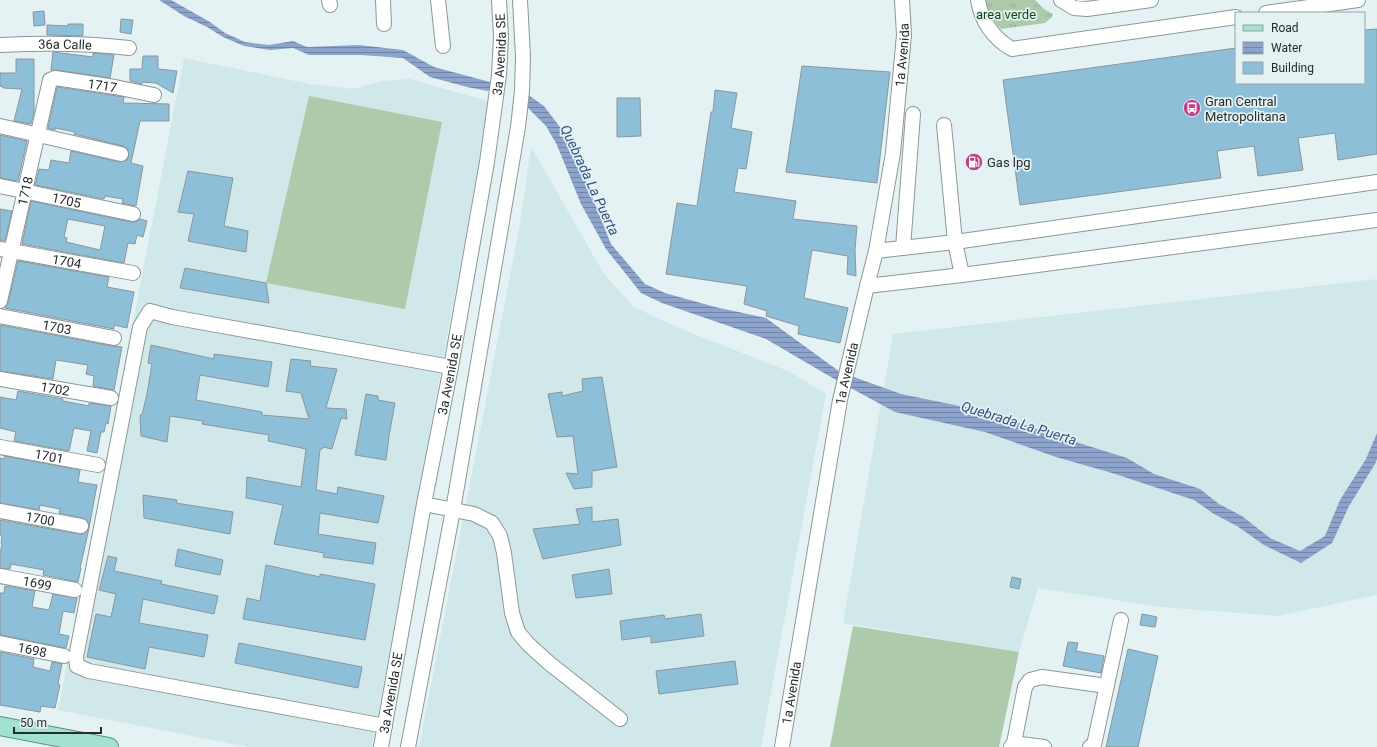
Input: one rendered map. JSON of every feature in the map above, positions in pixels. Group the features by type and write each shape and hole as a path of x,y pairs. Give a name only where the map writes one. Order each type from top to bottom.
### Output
{"main road":[{"path":"0,726 109,747"}],"street":[{"path":"382,0 384,24"},
{"path":"438,0 443,46"},
{"name":"3a Avenida SE","path":"381,747 487,162 499,75 501,36 499,0"},
{"name":"3a Avenida SE","path":"408,747 453,510 518,127 522,91 523,56 520,0"},
{"name":"1a Avenida","path":"782,747 840,400 866,286 876,251 893,146 904,35 902,0"},
{"path":"978,0 979,6 990,31 1001,43 1012,49 1235,17"},
{"path":"1061,0 1074,8 1086,10 1151,0"},
{"path":"1273,12 1358,0"},
{"name":"36a Calle","path":"0,45 42,43 129,48"},
{"name":"1717","path":"50,80 55,78 115,87 154,95"},
{"name":"1718","path":"0,302 6,250 25,191 50,80"},
{"path":"903,248 913,114"},
{"path":"944,125 955,242 962,275"},
{"path":"0,126 121,154"},
{"path":"876,251 955,242 1377,182"},
{"name":"1705","path":"0,186 133,214"},
{"path":"866,286 962,275 1377,220"},
{"name":"1704","path":"6,250 133,274"},
{"path":"385,726 89,671 77,666 76,657 140,327 150,311 172,317 451,367"},
{"name":"1703","path":"0,316 114,338"},
{"name":"1702","path":"0,379 111,398"},
{"name":"1701","path":"0,447 98,464"},
{"path":"424,504 474,514 492,523 500,536 504,553 512,613 518,632 528,644 549,663 620,719"},
{"name":"1700","path":"0,511 80,526"},
{"name":"1699","path":"0,576 76,590"},
{"path":"1090,747 1094,745 1121,620"},
{"name":"1698","path":"0,643 64,656"},
{"path":"1044,747 1012,745 1025,687 1030,680 1042,677 1107,686"}],"shaded area":[{"path":"184,58 310,84 353,89 381,81 410,79 490,102 372,747 249,747 58,710"},
{"path":"531,147 604,274 634,307 679,328 788,371 826,394 761,747 419,747 520,224"},
{"path":"1377,279 1377,595 1277,616 1161,607 1038,588 1019,652 843,623 893,334"}],"green space":[{"name":"area verde","path":"984,0 1035,0 1044,9 1053,14 1045,23 1001,29 987,14"},
{"path":"309,96 442,122 405,309 266,283"},
{"path":"853,626 1019,652 999,747 830,747"}],"water":[{"path":"159,0 171,0 210,22 225,33 245,42 269,45 293,41 307,47 359,45 403,50 434,67 490,82 493,88 488,91 430,77 403,58 361,55 309,55 293,48 270,50 244,46 223,37 207,27 184,16"},
{"name":"Quebrada La Puerta","path":"527,94 544,106 569,139 611,244 645,284 665,293 715,307 766,318 840,372 901,394 984,411 1127,458 1154,474 1200,489 1219,504 1242,516 1270,538 1300,551 1325,536 1340,500 1366,459 1377,433 1377,459 1375,464 1349,506 1332,543 1301,563 1264,545 1237,526 1214,514 1194,500 1112,473 1056,457 985,432 895,412 836,380 766,339 662,303 641,293 606,249 581,204 557,145 546,126 520,100"}],"building":[{"path":"44,11 45,25 34,26 33,12"},
{"path":"121,19 133,20 131,34 120,32"},
{"path":"68,24 83,24 83,36 47,35 47,25 68,26"},
{"name":"Gran Central Metropolitana","path":"1377,29 1377,154 1338,160 1335,133 1298,138 1303,170 1258,176 1254,146 1217,151 1221,178 1020,205 1003,80 1235,48 1235,84 1365,84 1365,30"},
{"path":"53,52 93,57 93,53 114,55 110,78 51,70"},
{"path":"143,56 158,56 158,69 177,71 173,93 156,83 142,82 142,84 130,81 130,69 142,69"},
{"path":"16,59 34,59 34,112 31,124 14,121 22,89 3,88 0,86 0,73 16,73"},
{"path":"802,66 890,72 877,183 786,172"},
{"path":"57,87 124,97 123,103 169,104 169,121 140,121 131,163 143,166 136,206 122,203 123,199 105,196 104,199 35,185 39,169 49,170 51,160 69,163 71,151 119,162 127,160 129,156 127,148 123,146 74,134 75,132 48,128"},
{"path":"715,90 737,93 731,128 752,132 746,169 738,168 734,192 796,201 793,219 857,226 855,249 856,276 847,274 848,256 812,250 804,298 848,308 840,343 798,334 799,326 766,316 767,311 744,304 747,286 666,274 677,203 697,206 711,112 713,112"},
{"path":"617,98 640,98 641,136 617,137"},
{"path":"0,135 27,141 18,181 0,178"},
{"path":"188,171 233,178 224,226 248,231 246,252 188,241 194,214 178,212"},
{"path":"31,201 131,222 136,222 140,219 147,221 143,237 137,235 135,244 128,243 124,263 22,244","holes":["68,219 105,226 100,250 66,242 67,238 64,237"]},
{"path":"0,209 12,211 5,241 0,241"},
{"path":"18,261 109,277 107,287 134,292 127,328 114,325 114,329 5,308 8,303"},
{"path":"185,268 266,283 269,303 180,288"},
{"path":"0,325 122,347 114,390 93,386 94,376 86,374 88,365 56,360 53,379 0,371"},
{"path":"151,345 214,359 214,354 272,362 268,387 200,375 196,400 262,412 262,415 309,419 301,393 286,391 291,359 311,361 310,366 337,369 326,408 346,409 347,419 341,418 332,449 323,447 320,449 316,490 337,494 338,487 384,496 378,523 320,513 318,534 376,543 373,564 323,557 324,553 274,544 283,505 246,498 247,477 301,487 306,449 268,441 269,435 202,424 203,421 170,416 167,442 141,436 140,415 142,415 147,394 152,364 148,363"},
{"path":"602,377 617,467 592,471 592,487 574,489 566,473 578,474 573,436 557,437 548,394 562,392 562,396 583,391 582,379"},
{"path":"18,391 63,399 63,401 89,406 89,403 111,406 108,424 106,423 104,432 101,432 97,453 87,451 91,431 74,428 69,451 14,441 16,432 0,428 0,397 16,400"},
{"path":"366,394 378,396 378,400 395,403 386,460 355,455"},
{"path":"5,456 80,470 78,482 97,485 88,533 80,568 78,582 43,575 44,570 11,564 10,569 0,568 2,536 0,535 0,520 79,534 87,532 89,527 89,523 86,519 59,513 60,509 40,505 39,510 0,503 0,458 4,459"},
{"path":"143,495 177,500 176,503 233,512 230,534 144,518"},
{"path":"592,507 592,522 618,519 621,545 543,559 533,529 580,524 576,509"},
{"path":"178,549 223,560 220,575 175,566"},
{"path":"108,556 117,558 114,571 162,581 161,584 218,596 214,614 143,599 139,623 208,635 204,657 149,647 145,669 87,657 96,614 111,617 116,594 99,590"},
{"path":"266,565 320,577 320,574 375,584 365,640 243,619 247,598 260,601"},
{"path":"609,569 612,594 576,598 572,575"},
{"path":"1012,577 1021,579 1019,589 1010,587"},
{"path":"5,586 35,591 32,607 49,610 53,594 77,598 74,613 63,611 59,634 69,636 66,648 0,635 0,593 4,593"},
{"path":"701,614 704,636 651,643 651,636 622,640 620,621 664,615 665,619"},
{"path":"1142,614 1157,617 1155,627 1140,625"},
{"path":"1068,642 1078,643 1076,651 1104,656 1101,673 1063,666"},
{"path":"239,643 362,667 358,688 235,663"},
{"path":"1128,649 1158,656 1138,747 1106,747"},
{"path":"0,652 34,659 33,667 50,671 52,662 62,664 58,684 60,685 55,708 41,706 40,712 0,705"},
{"path":"735,661 738,684 659,694 656,671"}],"place":[{"name":"Gran Central Metropolitana","path":"1192,108"},
{"name":"Gas lpg","path":"974,162"}]}
